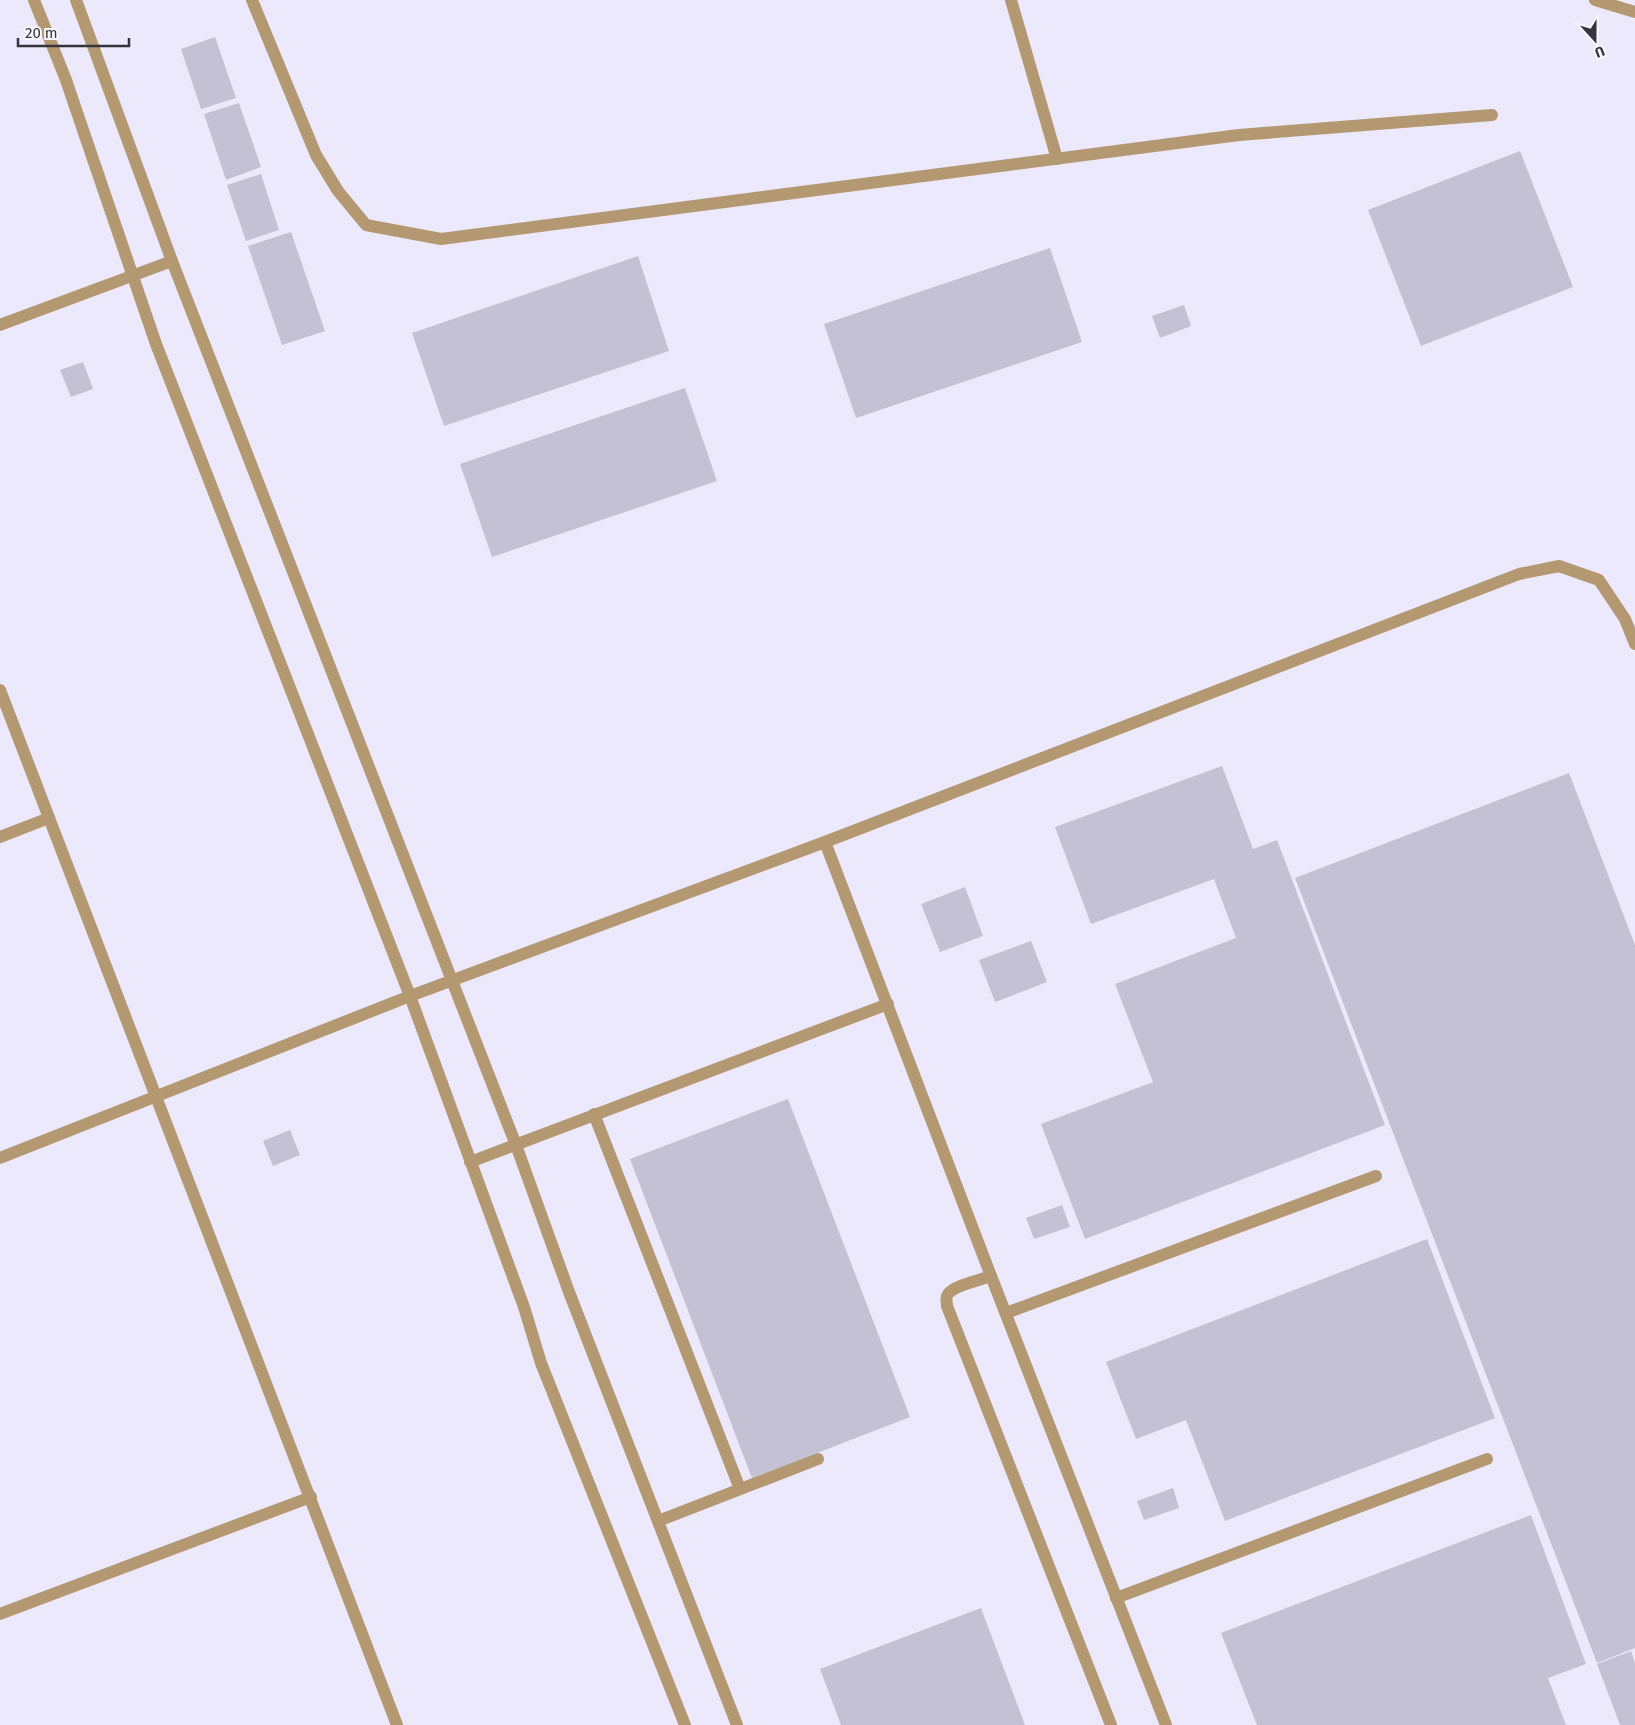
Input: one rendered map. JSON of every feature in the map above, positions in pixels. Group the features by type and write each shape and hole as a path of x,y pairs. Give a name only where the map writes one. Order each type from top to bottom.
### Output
{"lane":[{"path":"34,0 66,80 156,344 410,996 524,1307 541,1363 685,1725"},
{"path":"76,0 172,261 516,1144 569,1292 737,1725"},
{"path":"252,0 316,154 338,191 366,225 441,239 1239,135 1492,115"},
{"path":"1011,0 1057,159"},
{"path":"1595,0 1635,12"},
{"path":"0,325 172,261"},
{"path":"0,1158 410,996 825,842 1519,574 1559,566 1598,580 1625,619 1635,644"},
{"path":"0,690 398,1725"},
{"path":"0,837 49,818"},
{"path":"825,842 1166,1725"},
{"path":"470,1162 888,1004"},
{"path":"594,1114 740,1489"},
{"path":"1006,1313 1376,1176"},
{"path":"991,1276 954,1289 946,1298 947,1306 1112,1725"},
{"path":"658,1521 818,1459"},
{"path":"1116,1598 1487,1459"},
{"path":"0,1614 311,1497"}],"building":[{"path":"215,37 236,98 201,109 181,49"},
{"path":"239,103 261,167 226,180 204,114"},
{"path":"1520,151 1573,287 1421,346 1368,210"},
{"path":"261,174 279,230 246,241 227,185"},
{"path":"291,232 325,331 282,345 248,246"},
{"path":"1050,248 1082,342 856,418 824,324"},
{"path":"638,256 669,351 444,426 412,333"},
{"path":"1184,305 1191,326 1160,338 1152,316"},
{"path":"83,362 93,389 71,397 60,370"},
{"path":"685,388 717,481 492,557 460,464"},
{"path":"1222,766 1253,849 1277,840 1385,1125 1085,1239 1041,1124 1153,1082 1115,984 1236,938 1214,879 1091,924 1055,827"},
{"path":"1569,773 1635,945 1635,1648 1597,1663 1295,878"},
{"path":"965,887 983,936 940,952 921,904"},
{"path":"1031,941 1047,982 995,1002 979,960"},
{"path":"788,1099 910,1417 752,1478 630,1159"},
{"path":"290,1130 300,1155 273,1166 263,1141"},
{"path":"1062,1205 1070,1227 1034,1239 1026,1218"},
{"path":"1427,1239 1495,1418 1225,1521 1186,1420 1136,1439 1106,1362"},
{"path":"1173,1488 1179,1508 1144,1520 1137,1501"},
{"path":"1531,1515 1586,1664 1548,1678 1566,1725 1257,1725 1221,1633"},
{"path":"981,1608 1025,1725 841,1725 820,1669"},
{"path":"1631,1651 1635,1663 1635,1725 1620,1725 1597,1664"}]}
